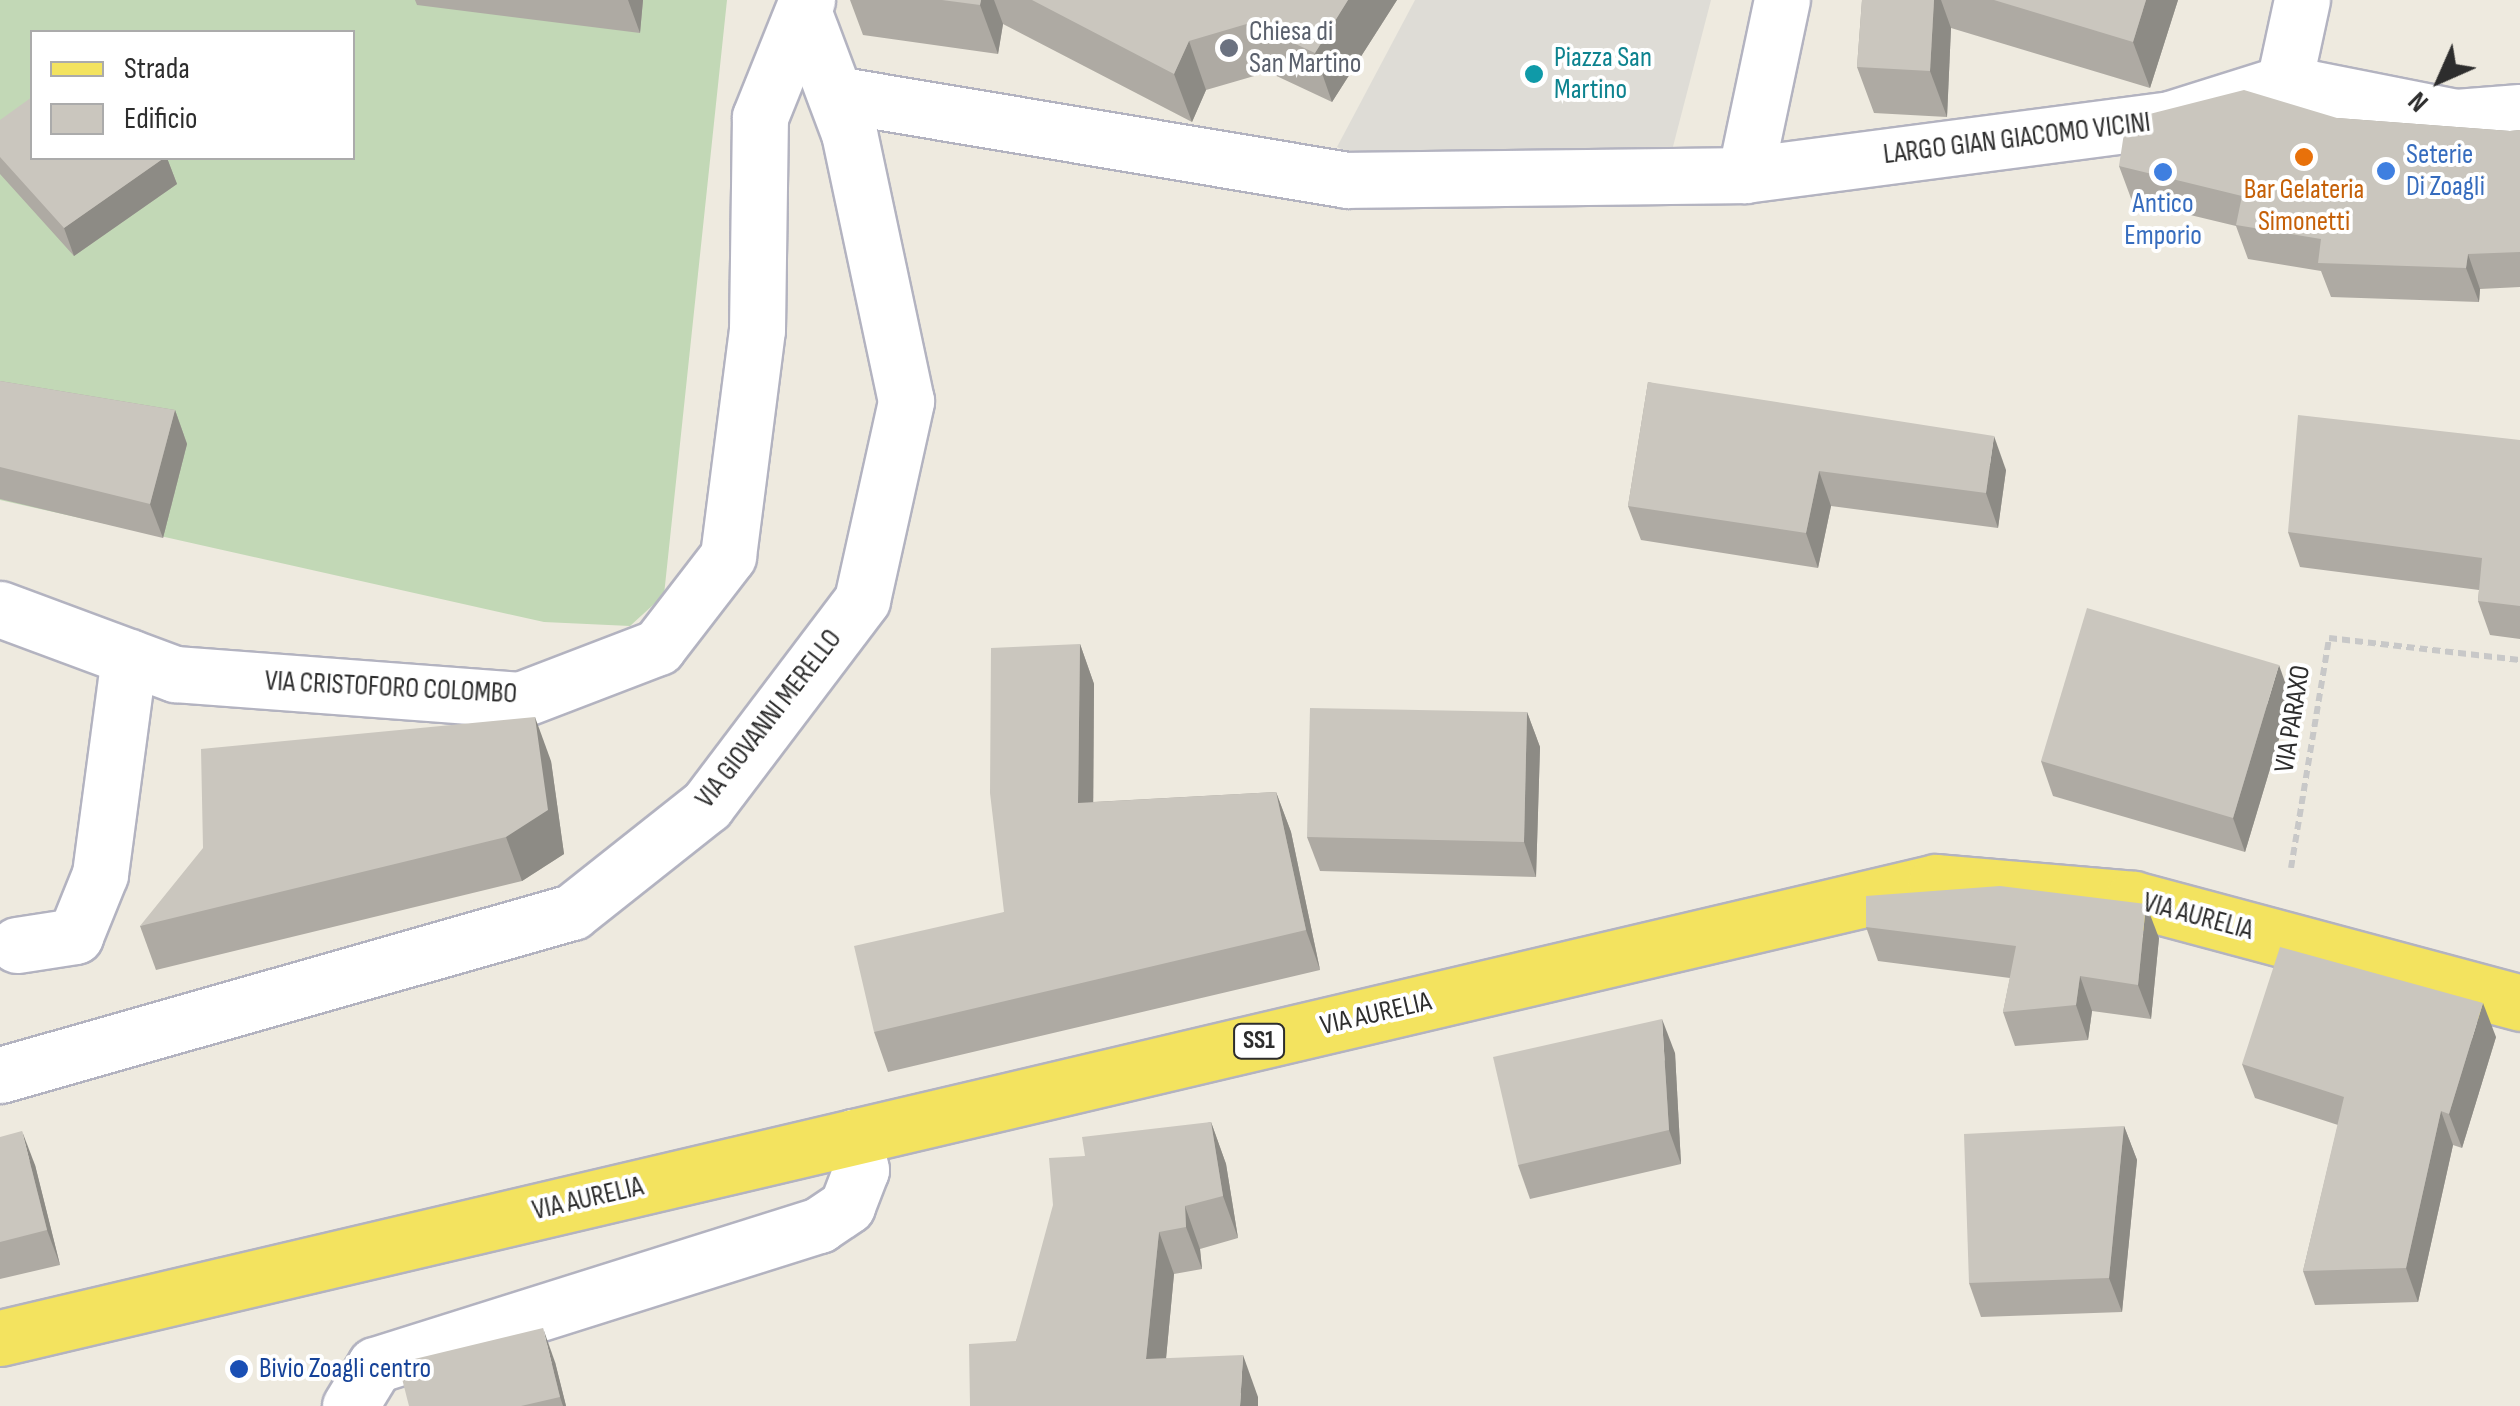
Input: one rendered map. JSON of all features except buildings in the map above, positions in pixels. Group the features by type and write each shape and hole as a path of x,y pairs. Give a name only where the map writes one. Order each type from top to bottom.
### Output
{"main road":[{"name":"VIA AURELIA","path":"0,1338 1936,882 2133,899 2520,1003"}],"street":[{"path":"1746,174 1782,0"},
{"path":"2302,0 2284,83 2456,117 2520,112"},
{"name":"VIA GIOVANNI MERELLO","path":"0,1075 572,912 707,805 862,600 906,401 835,94 806,8"},
{"name":"VIA CRISTOFORO COLOMBO","path":"0,609 175,674 520,700 658,646 728,556 757,330 760,118 806,8"},
{"name":"LARGO GIAN GIACOMO VICINI","path":"835,94 1347,180 1746,174 2170,119 2284,83"},
{"path":"17,945 75,936 100,874 129,657"},
{"path":"350,1406 375,1365 820,1226 847,1206 861,1170 854,1136"}],"path":[{"name":"VIA PARAXO","path":"2280,939 2329,638 2520,660"}],"green space":[{"path":"0,0 727,0 664,595 630,626 544,622 0,500"}],"shaded area":[{"name":"Piazza San Martino","path":"1415,0 1711,0 1669,162 1402,179 1337,147"}],"place":[{"name":"Chiesa di San Martino","path":"1229,48"},
{"name":"Piazza San Martino","path":"1534,74"},
{"name":"Bar Gelateria Simonetti","path":"2304,157"},
{"name":"Seterie Di Zoagli","path":"2386,171"},
{"name":"Antico Emporio","path":"2163,172"},
{"name":"Bivio Zoagli centro","path":"239,1369"}]}
